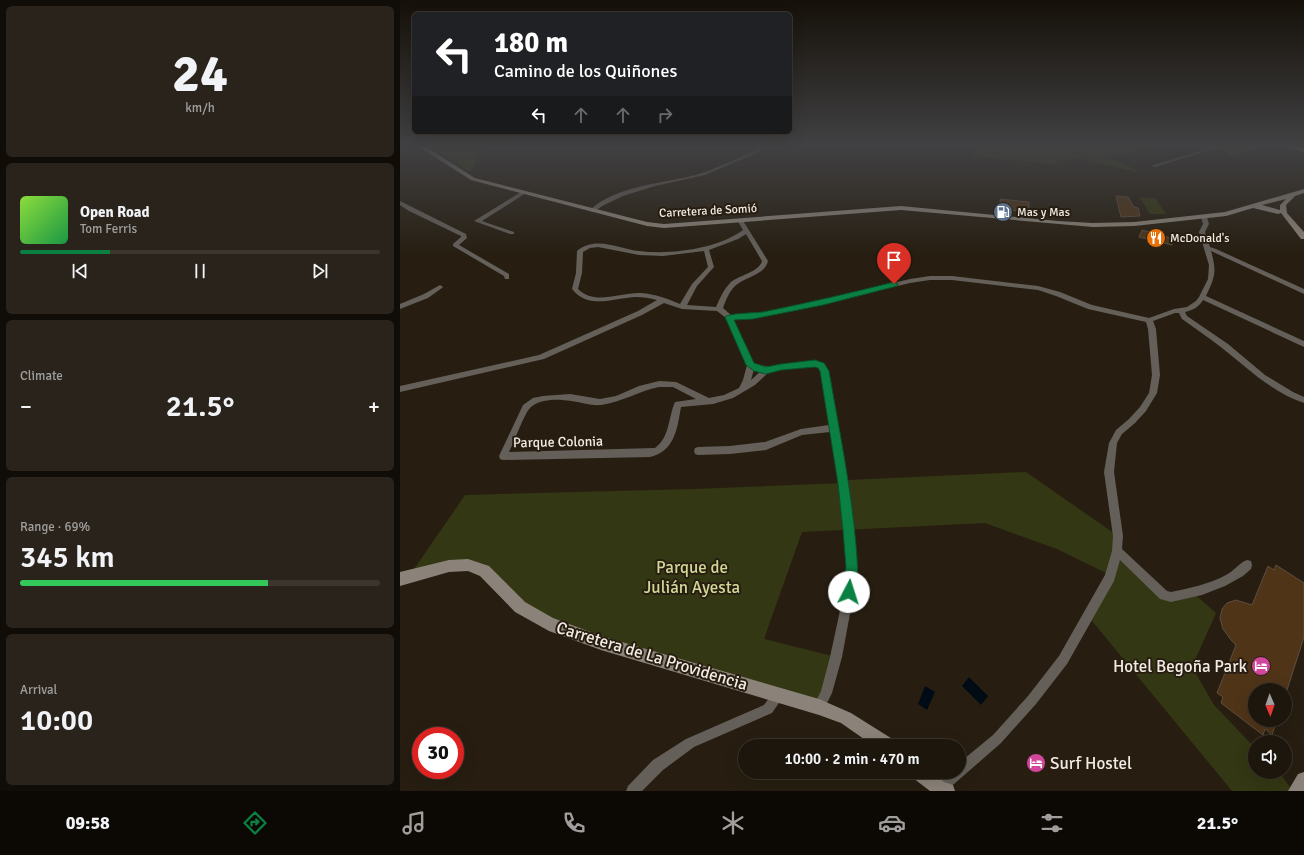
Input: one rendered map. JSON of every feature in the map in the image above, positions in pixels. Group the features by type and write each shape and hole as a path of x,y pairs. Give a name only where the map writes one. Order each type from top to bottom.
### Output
{"street":[{"name":"Carretera de Somió","path":"483,182 592,211 647,224 664,226 901,208 1093,225 1134,224 1226,214 1301,192"},
{"path":"592,211 602,203 615,197 669,182"},
{"path":"1281,213 1283,205 1301,192"},
{"path":"512,233 477,221 523,193"},
{"path":"1270,201 1304,236"},
{"path":"400,203 411,210 464,235 464,238 455,245 507,275 507,278"},
{"path":"1250,208 1264,207 1281,213"},
{"path":"729,317 753,316 823,302 910,280 952,278 1038,288 1058,294 1090,307 1149,320 1174,311 1181,312 1189,309 1198,303 1202,297 1211,279 1212,265 1202,232 1206,224 1204,217"},
{"path":"719,309 729,286 733,282 761,269 765,261 740,220"},
{"path":"743,387 747,380 750,365 729,317 719,309 682,307 652,296 637,295 601,300 582,295 576,290 579,273 580,251 588,247 598,245 639,253 663,254 706,249 736,238 746,231"},
{"path":"1206,248 1221,253 1304,292"},
{"path":"682,307 694,285 711,267 706,249"},
{"path":"400,307 426,296 440,287"},
{"path":"1202,297 1304,344"},
{"path":"400,389 540,357 632,316 663,300"},
{"path":"1181,312 1184,317 1225,346 1262,377 1290,394 1304,400"},
{"path":"928,779 941,790 997,740 1032,700 1063,660 1110,577 1117,551 1118,536 1117,518 1110,472 1113,443 1119,432 1143,409 1153,393 1156,375 1152,329 1149,320"},
{"path":"750,365 757,369 766,371 781,367 815,364 821,365 824,371 843,483 852,567 849,592 836,657 826,693 819,707"},
{"name":"Parque Colonia","path":"678,404 725,398 754,382 766,371"},
{"name":"Parque Colonia","path":"681,388 669,438 666,445 659,451 650,453 503,456 526,407 531,402 539,399 576,398 599,402 620,396 643,386 658,383 673,384 681,388 696,398 706,400"},
{"path":"698,451 730,450 766,446 801,432 834,428"},
{"path":"1117,551 1164,595 1171,597 1219,585 1240,572 1247,565"},
{"name":"Carretera de La Providencia","path":"400,579 449,566 468,565 484,571 520,606 549,624 601,642 819,707 846,718 880,739"},
{"path":"633,791 658,765 690,743 768,709 779,694"},
{"path":"1296,791 1304,780"}],"green space":[{"path":"1140,198 1155,198 1166,214 1150,214"},
{"name":"Parque de Julián Ayesta","path":"1026,472 1118,536 1117,551 1164,595 1192,592 1216,613 1192,667 1214,705 1248,741 1248,779 1284,779 1293,791 1232,791 1088,616 1110,577 1104,572 1057,549 985,523 802,532 764,639 836,657 819,707 549,624 469,565 410,575 465,495 694,489 843,483 849,480"}],"shaded area":[{"path":"969,677 988,696 981,705 962,686"},
{"path":"925,686 935,692 927,710 918,704"}],"building":[{"path":"1116,196 1128,197 1134,207 1138,208 1140,216 1121,217"},
{"path":"1000,199 1029,202 1029,212 1000,209"},
{"name":"McDonald's","path":"1142,230 1174,239 1172,245 1139,237"},
{"name":"Hotel Begoña Park","path":"1276,565 1304,583 1304,637 1289,683 1248,683 1248,724 1221,703 1223,697 1217,693 1236,645 1223,629 1220,618 1222,609 1227,603 1236,600 1252,605 1268,566 1274,570"},
{"name":"Hotel Begoña Park","path":"1252,727 1275,727 1272,735 1265,729 1263,735"}],"place":[{"name":"Mas y Mas","path":"1003,212"},
{"name":"McDonald's","path":"1156,238"},
{"name":"Hotel Begoña Park","path":"1261,666"},
{"name":"Surf Hostel","path":"1036,763"}],"route":[{"path":"849,592 852,567 849,530 843,483 824,371 821,365 815,364 781,367 766,371 757,369 750,365 729,317 753,316 823,302 894,284"}]}
